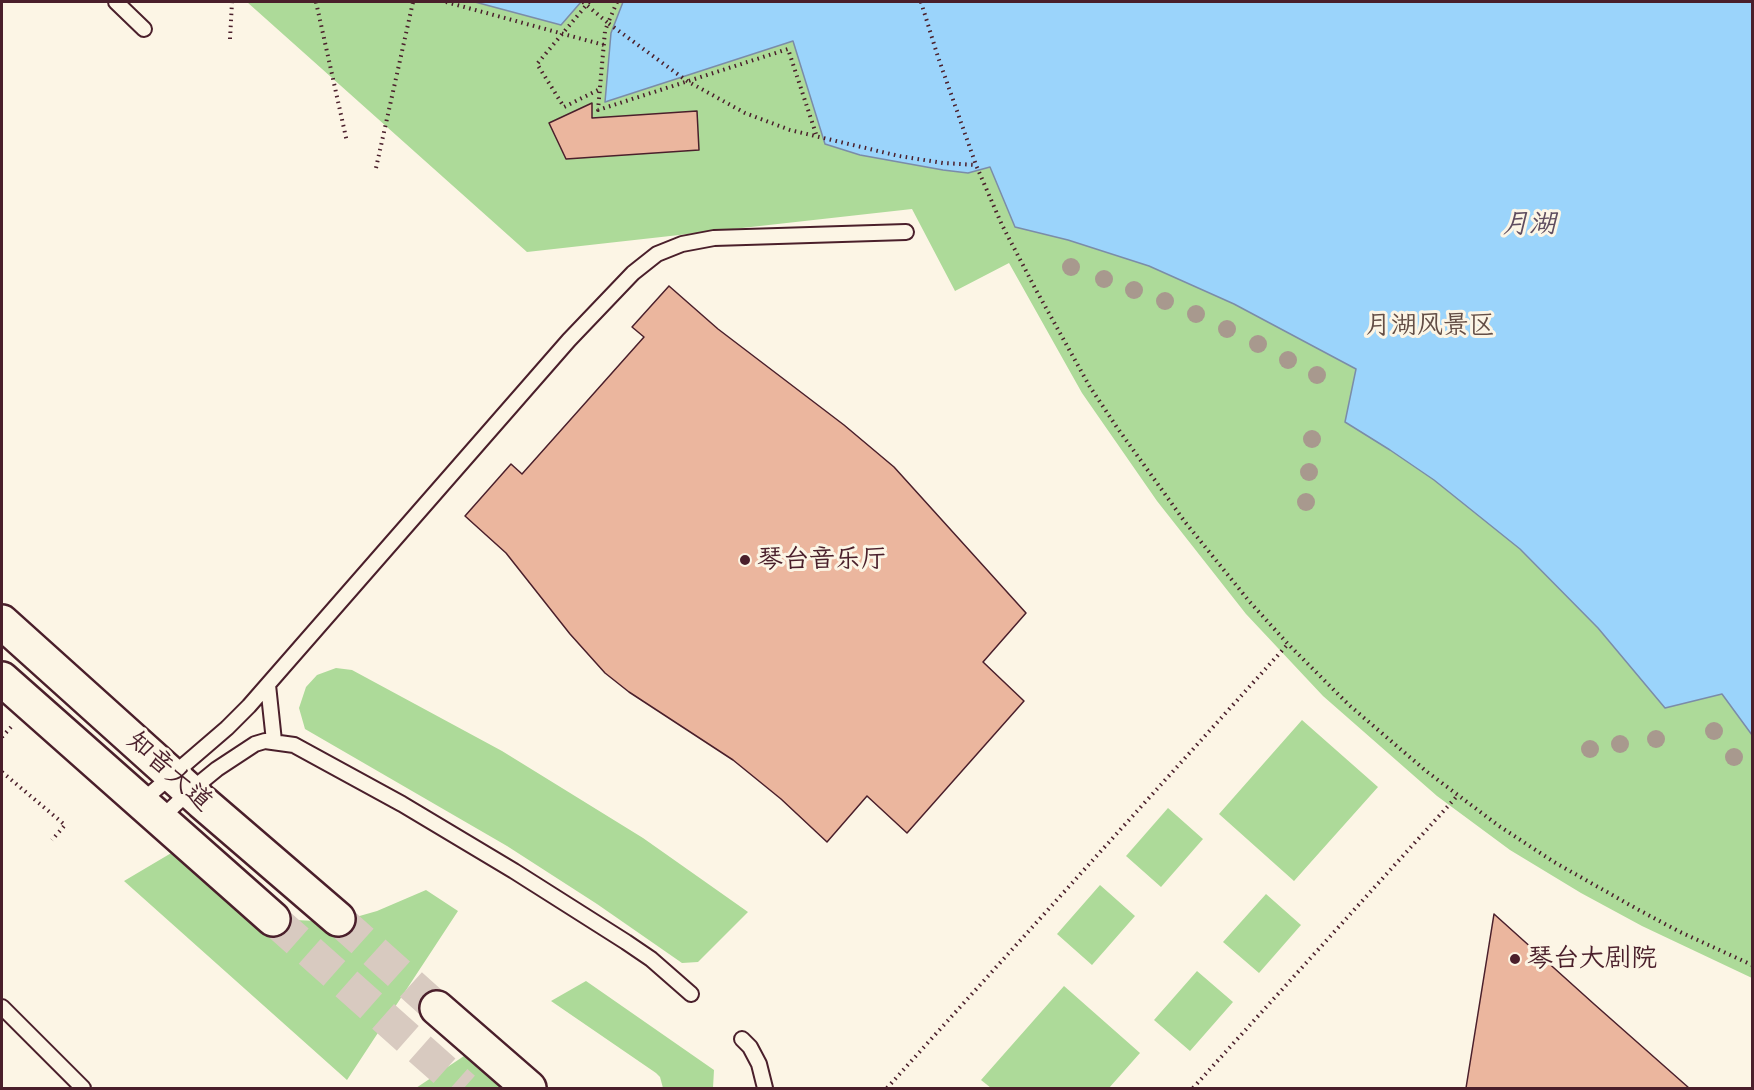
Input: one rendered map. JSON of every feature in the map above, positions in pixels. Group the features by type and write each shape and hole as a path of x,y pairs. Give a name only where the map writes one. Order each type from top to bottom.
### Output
{"main road":[{"name":"知音大道","path":"2,622 180,783 338,919"},
{"name":"知音大道","path":"2,679 273,919"},
{"path":"437,1008 529,1089"}],"lane":[{"path":"116,2 144,29"},
{"path":"150,811 180,783 268,685 569,340 633,273 657,254 682,244 714,238 906,232"},
{"path":"268,685 274,741"},
{"path":"150,811 180,783 260,742 274,741 294,745 402,804 504,865 651,959 691,994"},
{"path":"2,1007 83,1089"},
{"path":"742,1040 750,1047 759,1064 765,1089"}],"path":[{"path":"230,39 232,2"},
{"path":"315,2 347,142"},
{"path":"376,168 413,2"},
{"path":"446,2 604,45"},
{"path":"617,2 608,23 604,45 598,110 788,49 817,137"},
{"path":"921,2 976,165 1007,235 1090,387 1139,460 1185,522 1249,601 1349,705 1426,771 1499,826 1600,889 1680,932 1752,965"},
{"path":"600,89 564,107 537,64 586,3 613,27 681,77 745,113 790,130 900,156 943,163 976,165"},
{"path":"887,1089 1288,644"},
{"path":"2,737 12,726"},
{"path":"2,772 65,825 52,840"},
{"path":"1193,1089 1458,795"}],"green space":[{"name":"月湖风景区","path":"247,2 1752,2 1752,978 1642,926 1581,893 1510,850 1437,796 1323,696 1246,614 1157,501 1082,393 1009,263 955,291 912,209 527,252"},
{"path":"336,668 352,670 502,751 643,838 748,912 698,962 682,963 597,904 507,846 305,729 299,708 306,687 317,675"},
{"path":"1302,720 1378,787 1294,881 1219,814"},
{"path":"1168,808 1203,839 1161,887 1126,856"},
{"path":"173,852 273,919 317,921 356,917 377,911 426,890 458,911 347,1080 124,881"},
{"path":"1100,885 1135,916 1092,965 1057,934"},
{"path":"1266,894 1301,925 1259,973 1223,942"},
{"path":"1197,971 1233,1002 1190,1051 1154,1020"},
{"path":"586,981 714,1070 713,1088 663,1088 660,1077 656,1073 551,1001"},
{"path":"1064,986 1140,1053 1109,1088 991,1088 981,1080"},
{"path":"464,1056 501,1088 416,1088"}],"water":[{"path":"475,2 581,2 561,25"},
{"name":"月湖","path":"623,2 1752,2 1752,735 1722,694 1665,708 1598,628 1520,549 1434,480 1345,422 1356,369 1234,304 1149,266 1068,240 1015,227 990,167 968,173 943,170 860,155 825,144 793,41 605,102 611,33"}],"building":[{"path":"592,103 592,118 697,111 699,150 566,159 549,123"},
{"name":"琴台音乐厅","path":"669,286 718,329 844,425 894,467 1026,613 983,662 1024,701 907,833 867,796 827,842 781,799 733,760 629,692 605,673 570,634 506,553 465,516 511,464 522,474 644,337 632,327"},
{"name":"琴台大剧院","path":"1494,914 1594,1004 1689,1088 1466,1088"}],"tunnel":[{"path":"273,919 464,1088"},
{"path":"338,919 437,1008"}],"place":[{"name":"琴台音乐厅","path":"745,560"},
{"name":"琴台大剧院","path":"1515,959"}]}
